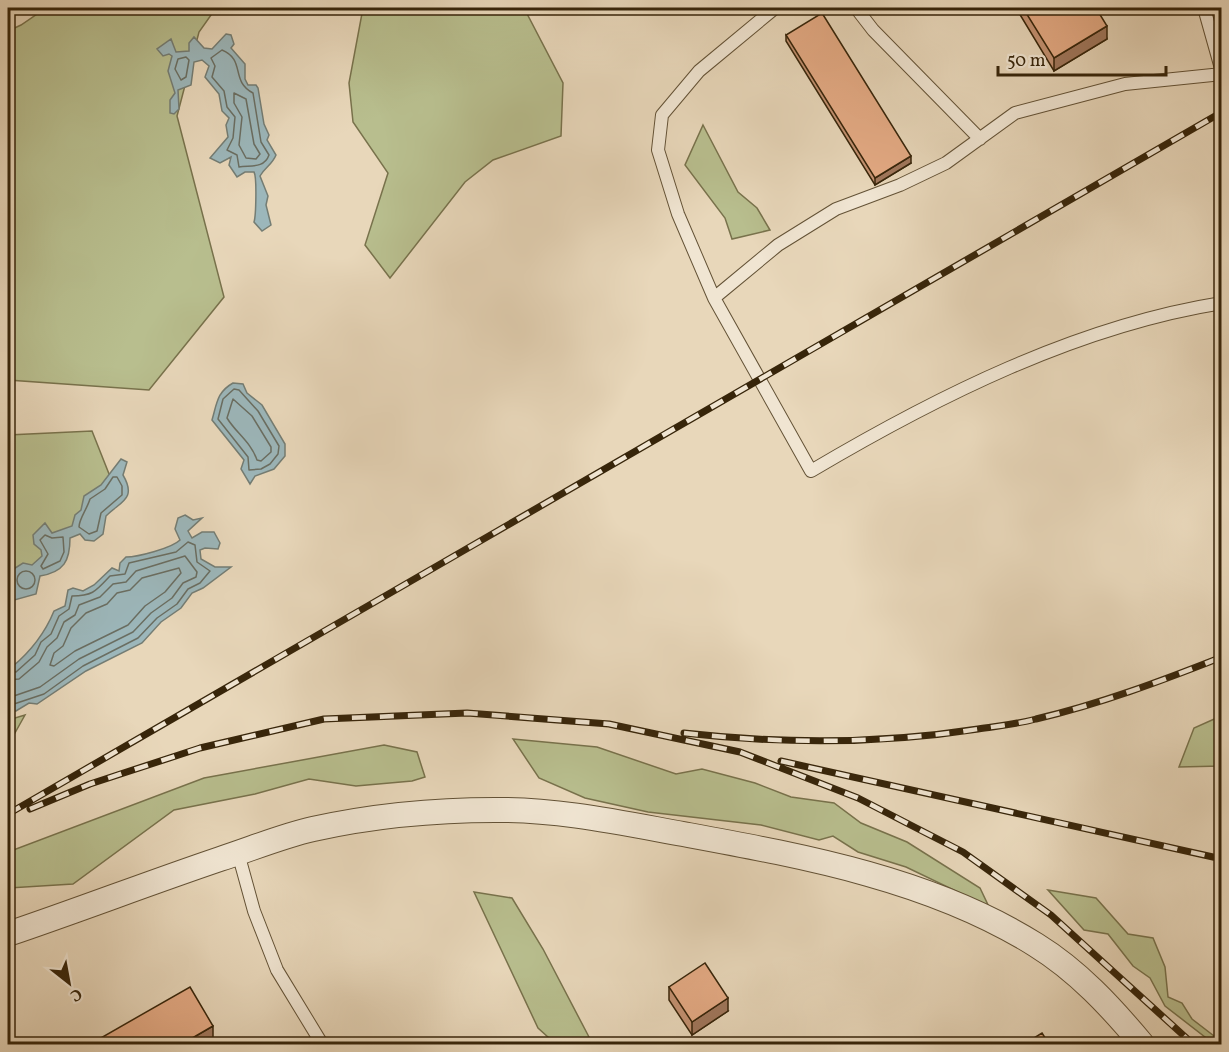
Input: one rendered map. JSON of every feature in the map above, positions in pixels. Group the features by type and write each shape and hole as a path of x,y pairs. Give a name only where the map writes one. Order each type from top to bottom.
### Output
{"street":[{"path":"8,934 312,829 382,817 498,809 637,826 794,854 930,895 983,917 1036,945 1104,999 1142,1044"}],"lane":[{"path":"775,8 699,71 662,115 658,150 678,214 714,298 812,471 879,431 1018,365 1111,327 1221,303"},
{"path":"856,8 873,30 980,139"},
{"path":"714,298 778,245 836,209 900,185 946,163 1015,113 1125,84 1221,73 1204,8"},
{"path":"238,853 254,911 277,970 322,1044"}],"green space":[{"path":"46,8 216,8 199,32 177,116 224,297 149,390 8,380 8,31"},
{"path":"363,8 524,8 563,83 561,136 493,160 465,182 390,278 365,245 388,173 353,122 349,83"},
{"path":"703,125 738,192 757,208 770,230 732,239 725,218 685,165"},
{"path":"92,431 111,479 58,552 8,599 8,435"},
{"path":"25,715 11,740 8,742 8,720"},
{"path":"1221,716 1221,766 1179,767 1194,728"},
{"path":"513,739 597,747 676,774 702,769 755,783 791,797 834,803 861,823 907,842 980,888 989,907 906,867 858,852 833,836 819,840 761,825 648,812 585,798 539,778"},
{"path":"384,745 417,752 425,777 412,781 356,786 309,779 255,794 174,810 73,884 9,888 8,852 204,778"},
{"path":"1048,890 1096,898 1128,934 1153,938 1165,967 1168,997 1182,1003 1192,1019 1214,1036 1220,1044 1214,1044 1165,1006 1150,978 1133,966 1108,934 1084,930"},
{"path":"474,892 512,898 543,949 589,1037 587,1044 552,1044 538,1028"}],"water":[{"path":"226,34 231,35 234,44 231,48 245,64 245,79 248,85 256,85 258,88 264,124 269,135 267,140 276,155 260,176 268,196 266,205 271,225 262,231 254,222 256,181 254,172 245,172 237,177 229,165 231,157 220,163 210,158 228,137 226,125 229,118 222,111 219,94 205,77 209,66 202,60 194,62 191,85 178,90 179,109 174,114 170,113 170,100 175,93 168,71 172,56 169,54 163,56 157,49 171,39 176,52 189,51 189,43 194,37 204,48 212,49"},
{"path":"233,383 243,384 247,393 262,405 285,444 285,456 274,469 255,476 250,484 241,469 244,460 212,420 221,394"},
{"path":"121,459 127,462 123,475 127,483 128,495 106,516 103,534 94,541 85,540 80,534 70,538 69,553 64,564 55,572 40,576 36,594 14,600 8,619 8,595 13,590 12,570 23,563 32,565 42,556 41,550 34,544 33,535 45,523 52,533 72,526 75,515 81,510 84,496 101,485"},
{"path":"185,515 193,520 202,518 188,531 192,538 202,532 214,532 220,543 218,549 200,550 201,559 215,567 231,567 203,588 192,593 181,608 161,622 142,643 86,671 37,704 29,703 16,711 8,711 8,664 12,667 31,648 42,634 54,611 65,606 68,590 73,588 83,591 94,585 112,568 119,571 120,563 126,557 154,552 176,543 180,540 175,529 178,518"}],"building":[{"path":"1023,8 1096,8 1107,26 1054,58"},
{"path":"822,13 911,156 875,178 786,35"},
{"path":"705,963 728,998 692,1022 669,987"},
{"path":"190,987 213,1026 182,1044 102,1044 99,1039"},
{"path":"1042,1033 1049,1044 1024,1044"}],"railway":[{"path":"8,814 1222,112"},
{"path":"684,733 795,741 868,740 942,734 1015,724 1107,699 1222,657"},
{"path":"30,809 90,784 200,748 324,719 467,713 609,724 740,752 858,798 963,852 1051,915 1193,1044"},
{"path":"781,761 1222,859"}]}
